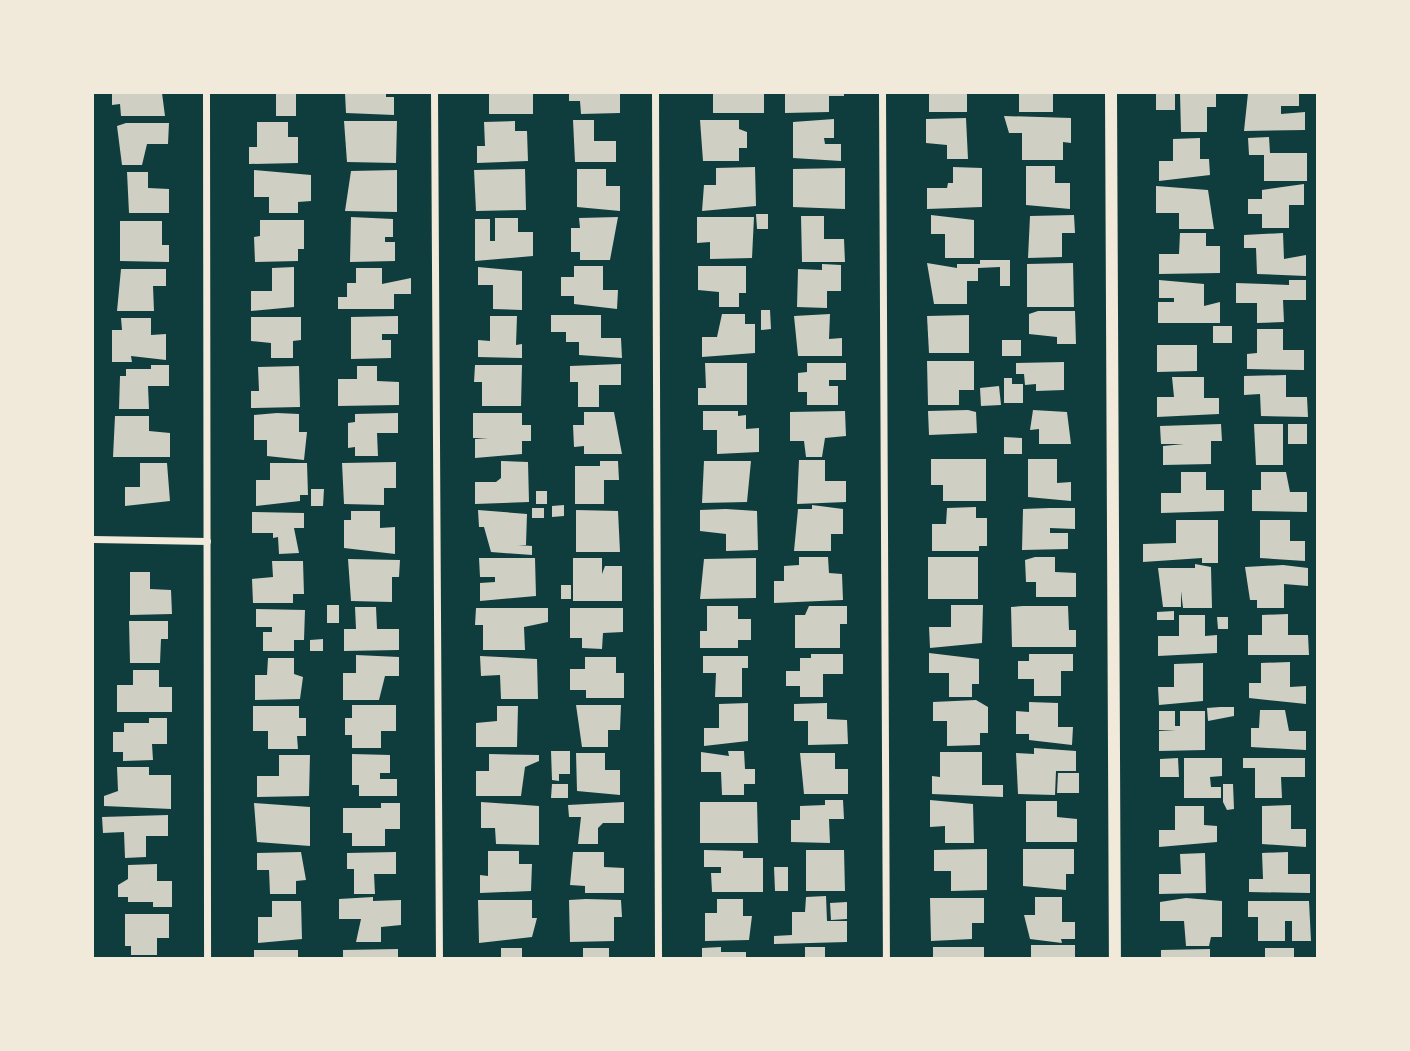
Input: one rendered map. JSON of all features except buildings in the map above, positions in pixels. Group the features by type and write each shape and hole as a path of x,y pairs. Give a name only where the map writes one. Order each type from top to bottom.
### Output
{"street":[{"path":"206,93 207,958"},
{"path":"434,93 439,958"},
{"path":"655,93 658,958"},
{"path":"882,93 886,958"},
{"path":"1111,93 1115,958"},
{"path":"93,539 207,541"}]}
